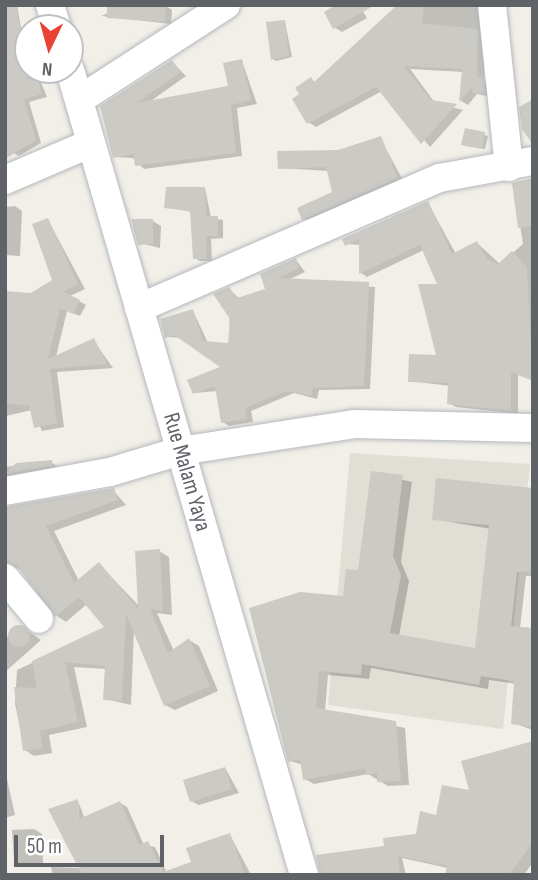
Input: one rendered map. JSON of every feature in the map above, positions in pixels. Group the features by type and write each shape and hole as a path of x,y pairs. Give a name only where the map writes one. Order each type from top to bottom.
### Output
{"street":[{"path":"79,100 226,5"},
{"path":"139,308 440,178 521,164 492,5"},
{"name":"Rue Malam Yaya","path":"74,84 89,144 304,875"},
{"path":"5,180 89,144"},
{"path":"5,491 110,472 180,451 354,424 533,428"},
{"path":"5,578 38,619"}],"shaded area":[{"path":"350,453 530,464 503,729 328,705"}],"building":[{"path":"5,5 16,5 14,84 39,84 42,94 24,99 36,140 5,159"},
{"path":"107,5 166,5 165,22 107,18"},
{"path":"336,5 375,5 333,29 324,12"},
{"path":"397,5 424,5 422,23 478,29 477,77 483,77 485,94 472,93 473,86 459,102 462,69 404,66 431,100 457,104 421,144 376,87 307,124 292,99 299,94 295,88 311,77 314,82"},
{"path":"285,20 289,56 271,60 266,22"},
{"path":"242,59 251,100 231,105 236,153 135,166 133,154 113,158 100,106 172,60 181,72 136,103 228,86 223,63"},
{"path":"533,99 533,145 522,129 519,107"},
{"path":"465,128 485,132 482,149 461,145"},
{"path":"381,136 398,178 302,220 297,208 332,192 326,167 278,169 277,151 338,150"},
{"path":"533,178 533,226 518,228 512,183"},
{"path":"166,187 205,187 206,216 218,216 218,236 206,236 207,259 193,259 190,211 164,208"},
{"path":"428,201 452,254 477,241 487,259 498,264 512,251 527,267 533,381 511,372 511,411 447,404 448,383 408,382 409,354 436,355 418,284 437,284 420,245 359,274 359,239 345,246 342,239"},
{"path":"48,218 78,284 64,292 80,300 73,314 60,308 48,359 94,338 107,364 50,369 57,423 34,428 29,405 5,404 5,291 31,293 52,280 32,224"},
{"path":"131,219 153,219 153,244 138,245"},
{"path":"296,258 299,268 279,278 369,282 364,386 313,388 311,396 287,391 245,408 247,419 221,423 215,386 193,394 187,380 220,367 174,335 165,338 160,319 193,309 203,341 228,343 230,319 213,294 229,287 237,298 265,289 260,274"},
{"path":"52,460 52,466 5,474 16,463"},
{"path":"371,471 403,475 393,556 401,575 390,633 475,648 489,525 432,520 436,478 533,488 533,571 517,572 511,626 533,628 533,727 511,724 514,681 481,676 479,685 362,664 361,675 319,671 316,708 396,721 401,781 377,782 377,773 366,775 365,768 303,780 300,759 288,762 249,608 300,592 343,596 346,569 358,570"},
{"path":"114,488 118,500 46,526 74,583 99,562 138,609 135,551 160,549 163,611 150,609 168,653 189,638 210,686 164,706 126,614 122,701 103,700 105,666 65,662 78,722 40,731 43,748 23,751 14,687 37,688 32,661 104,627 79,597 55,617 18,567 5,562 5,507"},
{"path":"19,625 27,628 30,636 27,644 19,647 11,644 8,636 11,628"},
{"path":"533,741 533,842 509,875 445,875 447,866 398,856 400,875 320,875 316,855 384,846 383,838 416,834 420,811 436,815 442,785 469,790 461,761"},
{"path":"225,767 232,789 190,802 183,780"},
{"path":"78,799 79,819 120,801 139,845 148,841 163,872 191,862 186,848 230,833 245,875 82,875 48,809"}]}
